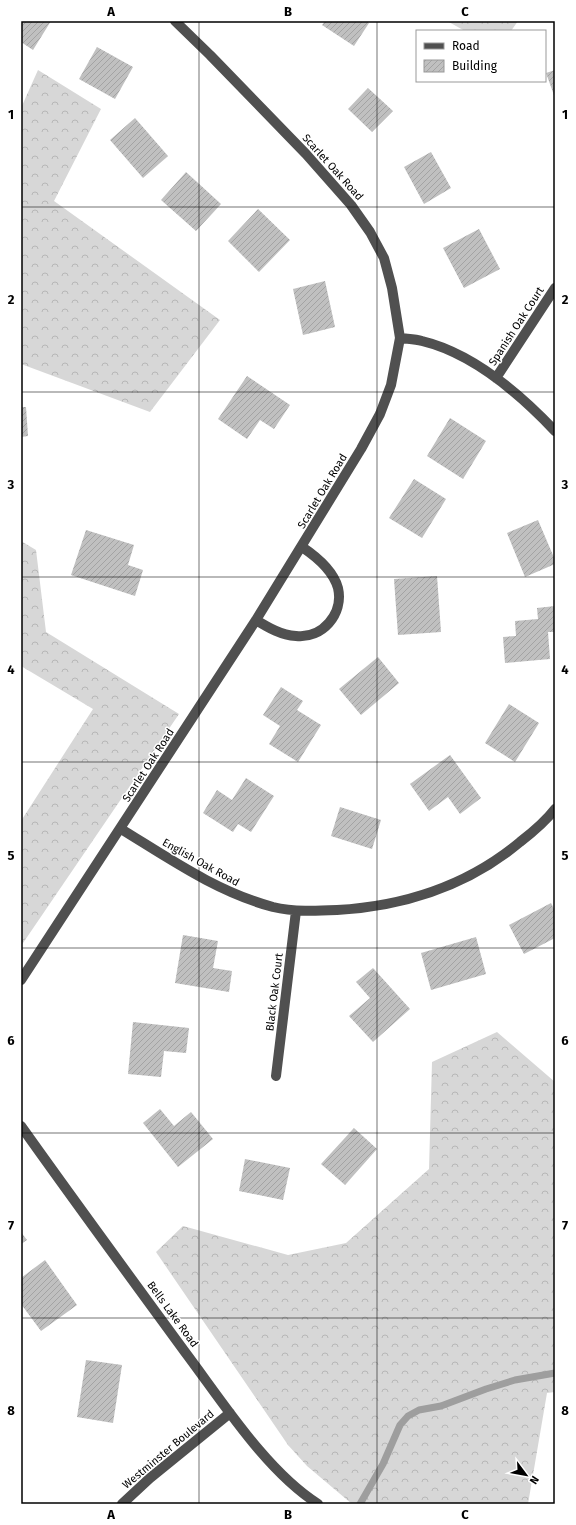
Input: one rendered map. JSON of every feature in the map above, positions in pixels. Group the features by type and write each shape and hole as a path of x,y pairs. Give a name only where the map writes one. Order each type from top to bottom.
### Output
{"street":[{"name":"Scarlet Oak Road","path":"21,980 256,620 361,449 380,414 391,385 400,338 392,288 384,258 366,226 351,205 306,154 210,54 176,21"},
{"name":"Spanish Oak Court","path":"496,378 555,288"},
{"path":"400,338 422,341 447,350 473,363 496,378 537,413 555,431"},
{"path":"256,620 285,634 309,636 323,629 333,618 339,600 338,588 326,568 316,557 302,547"},
{"name":"English Oak Road","path":"121,829 194,874 235,895 274,907 296,911 351,909 417,898 445,888 491,864 526,838 553,815"},
{"name":"Black Oak Court","path":"276,1076 296,911"},
{"name":"Bells Lake Road","path":"21,1126 230,1413 274,1467 294,1486 318,1504"},
{"name":"Westminster Boulevard","path":"122,1504 150,1478 230,1413"}],"green space":[{"path":"447,21 518,21 512,30 463,30"},
{"path":"38,70 101,109 54,201 220,320 150,412 21,364 21,108"},
{"path":"21,541 36,550 46,632 179,714 21,946 21,821 93,709 21,666"},
{"path":"497,1032 555,1082 555,1392 547,1393 528,1504 352,1504 307,1466 288,1445 156,1252 183,1226 288,1255 346,1243 429,1169 432,1062"}],"building":[{"path":"21,21 51,21 33,50 21,42"},
{"path":"325,21 366,21 369,23 354,46 322,25"},
{"path":"97,47 133,67 115,99 79,79"},
{"path":"555,70 555,98 546,73"},
{"path":"368,88 393,111 372,132 348,109"},
{"path":"135,118 168,156 143,178 110,140"},
{"path":"431,152 451,188 424,204 404,167"},
{"path":"186,172 221,204 196,231 161,200"},
{"path":"258,209 290,240 259,272 228,241"},
{"path":"479,229 500,269 464,288 443,248"},
{"path":"325,281 335,327 303,335 293,289"},
{"path":"247,376 290,405 274,429 260,420 247,439 218,419"},
{"path":"21,407 26,407 28,436 21,437"},
{"path":"450,418 486,441 463,479 427,456"},
{"path":"414,479 446,499 422,538 389,518"},
{"path":"538,520 555,560 555,564 525,577 507,533"},
{"path":"86,530 134,545 128,565 143,570 135,596 71,575"},
{"path":"437,576 441,632 398,635 394,579"},
{"path":"555,606 555,632 548,632 550,659 505,663 503,637 516,636 515,621 538,619 537,608"},
{"path":"378,657 399,683 361,715 339,689"},
{"path":"281,687 303,701 297,710 321,725 298,762 269,744 280,726 263,715"},
{"path":"509,704 539,723 515,762 485,743"},
{"path":"450,755 481,798 460,814 448,797 429,811 410,784"},
{"path":"246,778 274,796 251,832 238,824 233,832 203,813 217,790 232,800"},
{"path":"340,807 381,820 372,849 331,836"},
{"path":"551,903 555,911 555,938 524,954 509,925"},
{"path":"183,935 218,941 213,968 232,971 229,992 175,983"},
{"path":"476,937 486,974 431,990 421,953"},
{"path":"373,968 410,1009 373,1042 349,1016 370,998 356,982"},
{"path":"133,1022 189,1028 186,1053 164,1051 161,1077 128,1074"},
{"path":"160,1109 174,1126 191,1112 213,1139 178,1167 143,1123"},
{"path":"354,1128 377,1149 345,1185 321,1164"},
{"path":"245,1159 290,1168 283,1200 239,1191"},
{"path":"21,1232 27,1240 21,1244"},
{"path":"45,1260 77,1305 41,1331 21,1304 21,1278"},
{"path":"86,1360 122,1365 113,1423 77,1417"}],"waterway":[{"path":"360,1504 383,1464 400,1425 408,1416 419,1410 441,1406 515,1380 555,1373"}]}
